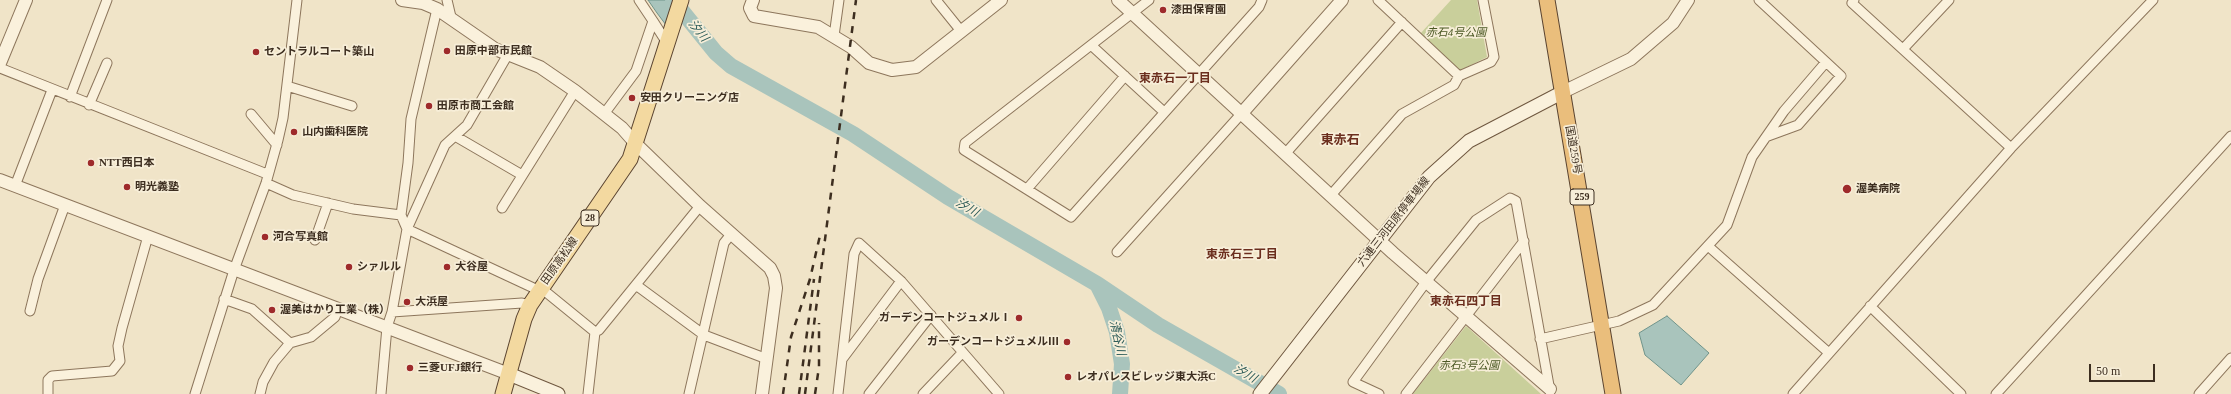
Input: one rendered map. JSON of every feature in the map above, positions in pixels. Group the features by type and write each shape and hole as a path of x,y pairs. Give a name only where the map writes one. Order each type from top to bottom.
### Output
{"highway":[{"name":"国道259号","path":"1547,0 1613,394"}],"main road":[{"name":"田原高松線","path":"503,394 524,320 530,305 630,160 681,0"},
{"name":"六連三河田原停車場線","path":"1260,394 1428,177 1469,141 1563,92"},
{"path":"509,374 558,394"}],"street":[{"path":"0,63 26,0"},
{"path":"70,97 107,0"},
{"path":"195,394 224,299 267,179 284,118 297,0"},
{"path":"402,0 423,3 437,9 495,50 507,56 540,67 575,92 622,128 636,144 700,206 770,268 774,276 776,288 762,394"},
{"path":"447,0 450,17"},
{"path":"639,0 668,41"},
{"path":"753,0 750,8 754,16 818,27 834,36 869,63 892,70 916,67 1001,0"},
{"path":"834,36 839,0"},
{"path":"936,0 961,31"},
{"path":"1118,0 1330,196 1426,282 1466,315 1550,392"},
{"path":"1149,0 965,144 964,150 1071,217 1198,73 1259,7 1262,0"},
{"path":"1117,252 1242,114 1342,0"},
{"path":"1378,0 1459,76"},
{"path":"1330,196 1402,114 1454,85 1459,76 1491,62 1494,57 1483,0"},
{"path":"1563,92 1631,59 1673,23 1688,0"},
{"path":"1759,0 1841,76 1798,125 1768,136"},
{"path":"1854,0 1852,3 2011,148"},
{"path":"1903,49 1949,0"},
{"path":"1793,394 2011,148 2153,0"},
{"path":"437,9 411,119 408,163 401,215 407,229 541,290 595,332"},
{"path":"604,114 636,70 653,21"},
{"path":"1285,154 1402,22"},
{"path":"1091,45 1164,112"},
{"path":"381,394 387,328 392,312 407,229 445,145 467,125 507,56"},
{"path":"1540,339 1619,321 1653,305 1727,225 1752,157 1784,111 1826,62"},
{"path":"89,105 107,63"},
{"path":"0,68 267,179 294,195 353,209 401,215"},
{"path":"1027,189 1125,76"},
{"path":"288,86 352,106"},
{"path":"15,186 52,90"},
{"path":"502,208 575,92"},
{"path":"251,114 277,144"},
{"path":"455,136 522,175"},
{"path":"1996,394 2231,136"},
{"path":"0,180 509,374"},
{"path":"1379,394 1353,382 1426,282 1476,220 1510,198 1516,201 1550,392"},
{"path":"315,240 328,203"},
{"path":"30,311 38,279 65,205"},
{"path":"595,332 599,330 700,206"},
{"path":"689,394 704,335 724,243 732,233"},
{"path":"48,394 48,380 52,376 112,371 120,361 118,346 122,328 148,236"},
{"path":"1406,394 1524,241"},
{"path":"838,394 854,254 859,243 900,281 999,394"},
{"path":"1708,246 1829,353"},
{"path":"842,359 900,281"},
{"path":"636,285 704,335 767,359"},
{"path":"224,299 252,309 290,343"},
{"path":"392,312 522,304 530,305"},
{"path":"1870,306 1961,394"},
{"path":"260,394 263,382 274,362 290,343 311,337 335,317 338,308"},
{"path":"869,394 931,315"},
{"path":"588,394 595,332"},
{"path":"923,394 962,353"},
{"path":"2199,394 2231,358"}],"green space":[{"name":"赤石4号公園","path":"1451,0 1477,0 1487,57 1459,71 1420,34"},
{"name":"赤石3号公園","path":"1466,326 1540,393 1541,394 1413,394"}],"water":[{"path":"648,0 674,0 666,25 657,13"},
{"path":"1667,316 1709,353 1681,385 1645,355 1639,333"}],"waterway":[{"name":"汐川","path":"673,0 716,53 731,66 853,134 948,197 1097,284 1158,325 1279,394"},
{"name":"清谷川","path":"1098,286 1109,308 1117,332 1122,364 1120,394"}],"railway":[{"path":"805,394 856,0"},
{"path":"783,394 791,337 810,279 821,231"},
{"path":"799,394 814,279"},
{"path":"815,394 819,367 819,323"}],"place":[{"name":"漆田保育園","path":"1163,10"},
{"name":"田原中部市民館","path":"447,51"},
{"name":"セントラルコート築山","path":"256,52"},
{"name":"安田クリーニング店","path":"632,98"},
{"name":"田原市商工会館","path":"429,106"},
{"name":"山内歯科医院","path":"294,132"},
{"name":"NTT西日本","path":"91,163"},
{"name":"明光義塾","path":"127,187"},
{"name":"渥美病院","path":"1847,189"},
{"name":"河合写真館","path":"265,237"},
{"name":"シァルル","path":"349,267"},
{"name":"大谷屋","path":"447,267"},
{"name":"大浜屋","path":"407,302"},
{"name":"渥美はかり工業（株）","path":"272,310"},
{"name":"ガーデンコートジュメルⅠ","path":"1019,318"},
{"name":"ガーデンコートジュメルⅢ","path":"1067,342"},
{"name":"三菱UFJ銀行","path":"410,368"},
{"name":"レオパレスビレッジ東大浜C","path":"1068,377"}],"district":[{"name":"東赤石一丁目","path":"1175,79"},
{"name":"東赤石","path":"1340,141"},
{"name":"東赤石三丁目","path":"1242,255"},
{"name":"東赤石四丁目","path":"1466,302"}]}
